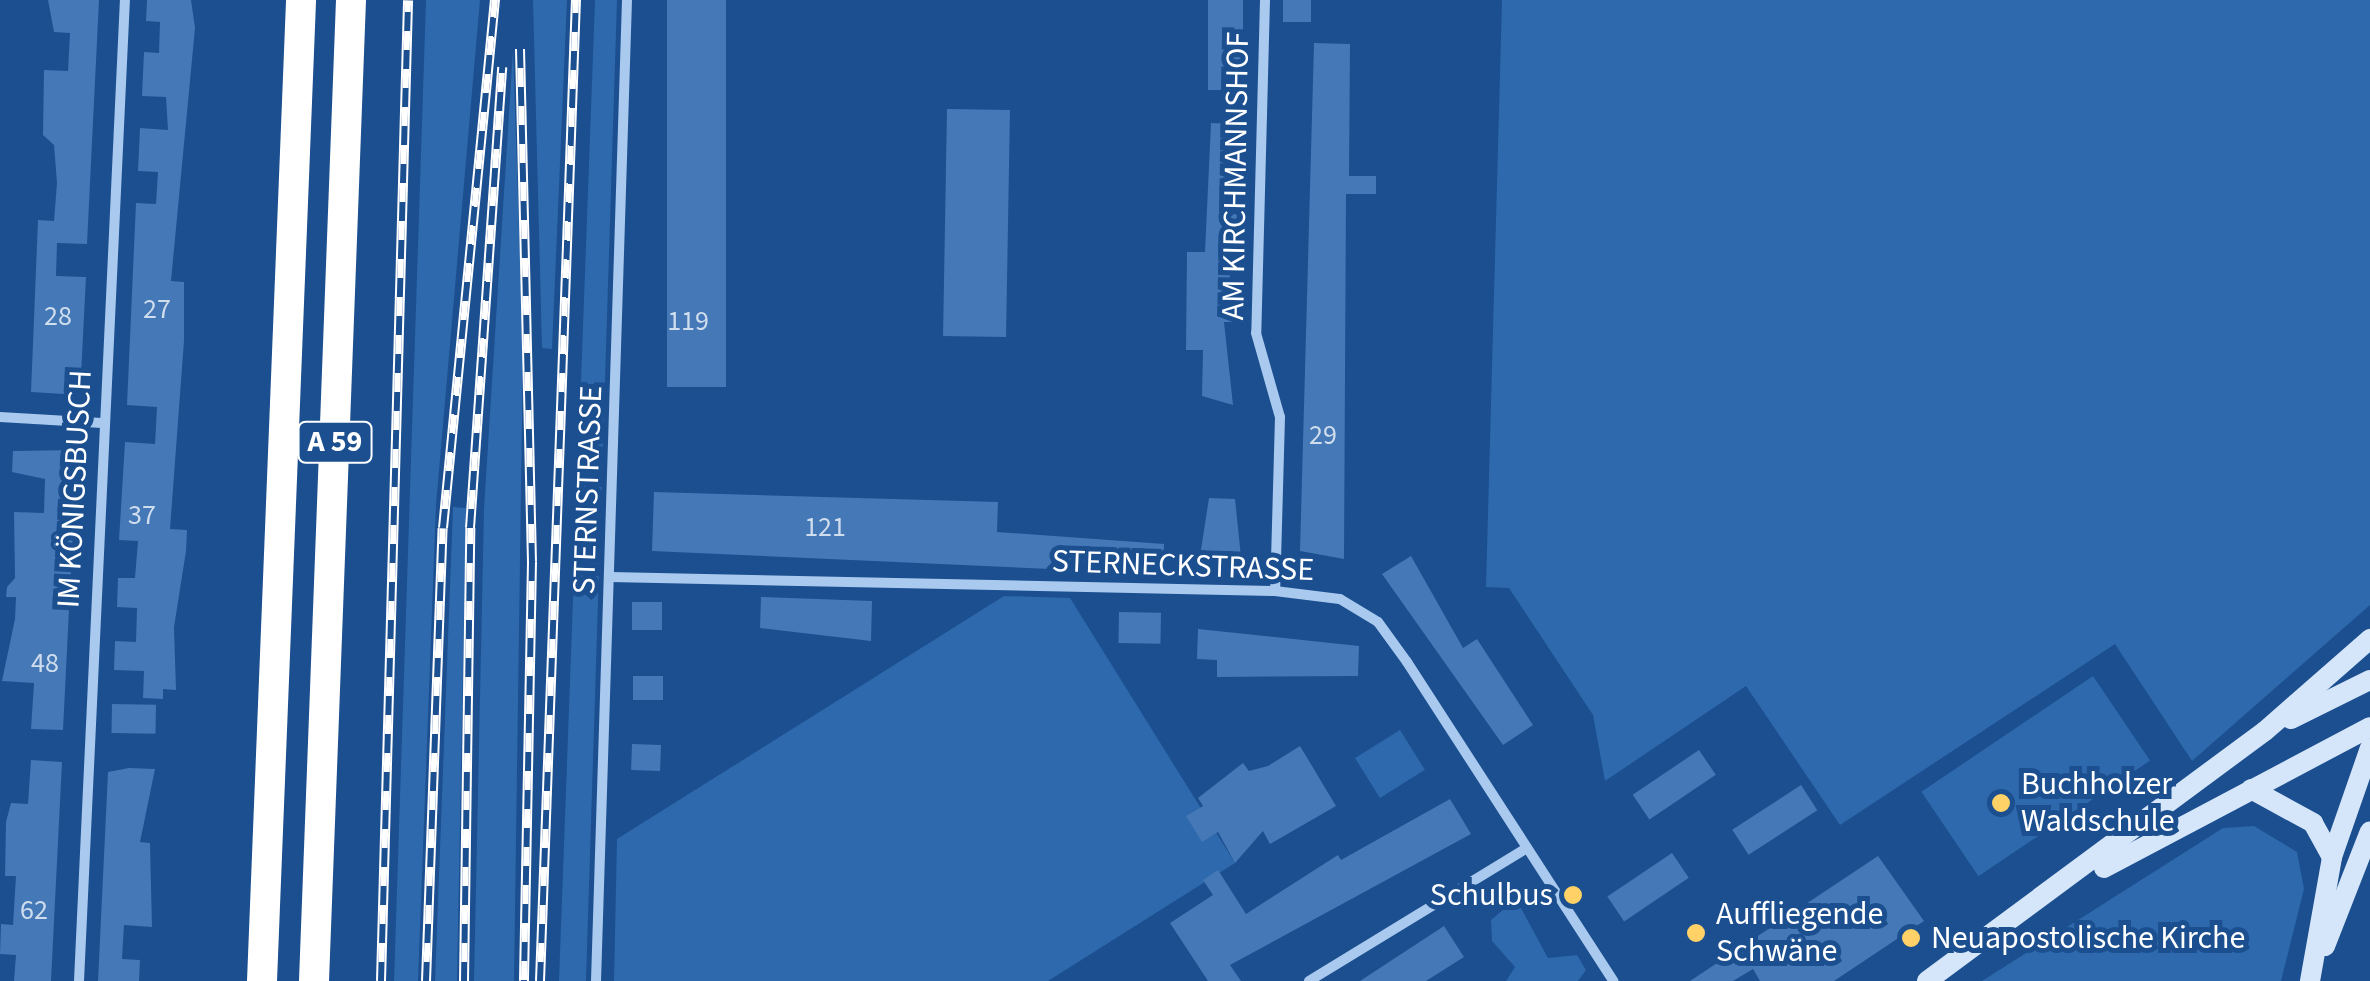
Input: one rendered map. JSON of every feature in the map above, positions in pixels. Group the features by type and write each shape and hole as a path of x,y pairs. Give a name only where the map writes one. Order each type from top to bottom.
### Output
{"highway":[{"name":"A 59","path":"262,981 301,0"},
{"name":"A 59","path":"314,981 351,0"},
{"name":"A 59","path":"318,884 324,981"}],"main road":[{"path":"1926,981 2049,897 2265,731 2370,639"},
{"path":"2265,731 2370,680"},
{"path":"2049,897 2370,727"},
{"path":"2311,981 2332,857 2370,748"},
{"path":"2251,789 2313,823 2332,857"},
{"path":"2311,981 2370,831"}],"street":[{"name":"IM KÖNIGSBUSCH","path":"79,981 124,0"},
{"name":"STERNSTRASSE","path":"596,981 627,0"},
{"name":"AM KIRCHMANNSHOF","path":"1265,0 1256,334 1280,417 1275,590"},
{"path":"0,417 102,423"},
{"name":"STERNECKSTRASSE","path":"610,577 1275,590 1340,600 1378,622 1613,981"},
{"path":"1309,981 1527,848"}],"shaded area":[{"path":"426,0 480,0 436,505 418,981 394,981"},
{"path":"533,0 567,0 552,349 542,348"},
{"path":"595,0 617,0 586,981 559,981"},
{"path":"1502,0 2370,0 2370,605 2192,761 2115,644 1840,825 1746,686 1605,781 1593,715 1509,588 1486,587"},
{"path":"513,50 523,348 514,981 474,981 484,509"},
{"path":"453,507 466,508 457,981 435,981"},
{"path":"1004,596 1070,598 1235,863 1048,981 614,981 617,839"},
{"path":"2093,676 2150,761 1978,876 1921,792"},
{"path":"1400,730 1425,770 1380,798 1355,758"},
{"path":"2254,826 2297,852 2304,889 2281,981 1982,981 2223,828"},
{"path":"1516,899 1548,958 1577,955 1586,970 1578,981 1506,981 1515,967 1492,941 1491,920"}],"building":[{"path":"48,0 99,0 87,244 57,243 56,276 86,277 80,395 31,392 38,220 54,221 57,183 54,145 43,135 44,70 68,71 70,33 54,32"},
{"path":"147,0 191,0 195,28 171,281 184,282 184,341 170,529 187,530 186,551 174,627 176,690 163,689 163,699 143,698 144,671 114,670 115,641 136,642 137,608 117,607 118,578 135,578 138,541 119,540 125,442 155,444 157,407 127,405 136,203 156,204 158,172 138,171 140,128 168,130 166,97 142,96 144,52 159,53 160,22 146,21"},
{"path":"667,0 726,0 726,387 667,387"},
{"path":"1208,0 1243,0 1243,90 1208,90"},
{"path":"1283,0 1311,0 1311,22 1283,22"},
{"path":"1314,43 1350,44 1349,176 1376,176 1376,194 1346,194 1344,559 1300,551"},
{"path":"947,109 1010,110 1006,337 943,336"},
{"path":"1211,123 1239,124 1236,246 1227,245 1234,322 1224,322 1233,405 1202,396 1203,350 1186,350 1187,252 1205,252"},
{"path":"77,450 63,730 31,729 34,683 2,681 15,619 16,597 6,597 7,587 15,578 14,512 44,513 45,479 12,472 13,451"},
{"path":"654,492 998,502 997,532 1164,544 1163,574 652,551"},
{"path":"1209,498 1235,499 1241,557 1200,556"},
{"path":"1411,556 1463,648 1477,639 1533,725 1503,745 1382,574"},
{"path":"761,597 872,601 871,641 760,628"},
{"path":"632,602 662,602 662,630 632,630"},
{"path":"1119,612 1161,613 1160,644 1118,643"},
{"path":"1198,629 1359,646 1358,676 1217,677 1217,660 1197,659"},
{"path":"633,676 663,676 663,700 633,700"},
{"path":"112,704 156,705 155,734 111,733"},
{"path":"632,744 661,745 660,771 631,770"},
{"path":"1300,746 1336,806 1270,844 1263,831 1235,863 1218,832 1202,842 1186,816 1203,806 1198,798 1243,763 1249,771 1268,766"},
{"path":"1699,750 1716,775 1649,820 1633,795"},
{"path":"31,760 62,762 51,981 14,981 16,955 0,954 1,924 13,925 16,876 5,876 6,822 11,803 28,804"},
{"path":"155,769 140,842 150,843 152,927 124,925 122,959 140,960 139,981 98,981 108,772"},
{"path":"1801,785 1817,810 1749,855 1732,830"},
{"path":"1450,799 1471,834 1230,965 1241,981 1208,981 1170,923 1213,895 1203,880 1218,870 1246,914 1338,855 1341,860"},
{"path":"1672,853 1689,878 1624,921 1607,897"},
{"path":"1878,856 1924,921 1834,981 1760,981 1753,969 1733,981 1690,981"},
{"path":"1444,926 1464,957 1426,981 1360,981"}],"railway":[{"path":"381,981 408,0"},
{"path":"426,981 443,528 495,0"},
{"path":"540,981 576,0"},
{"path":"520,49 532,562 524,981"},
{"path":"464,981 470,528 502,67"}],"place":[{"name":"Buchholzer Waldschule","path":"2001,803"},
{"name":"Schulbus","path":"1573,895"},
{"name":"Auffliegende Schwäne","path":"1696,933"},
{"name":"Neuapostolische Kirche","path":"1911,938"}]}
